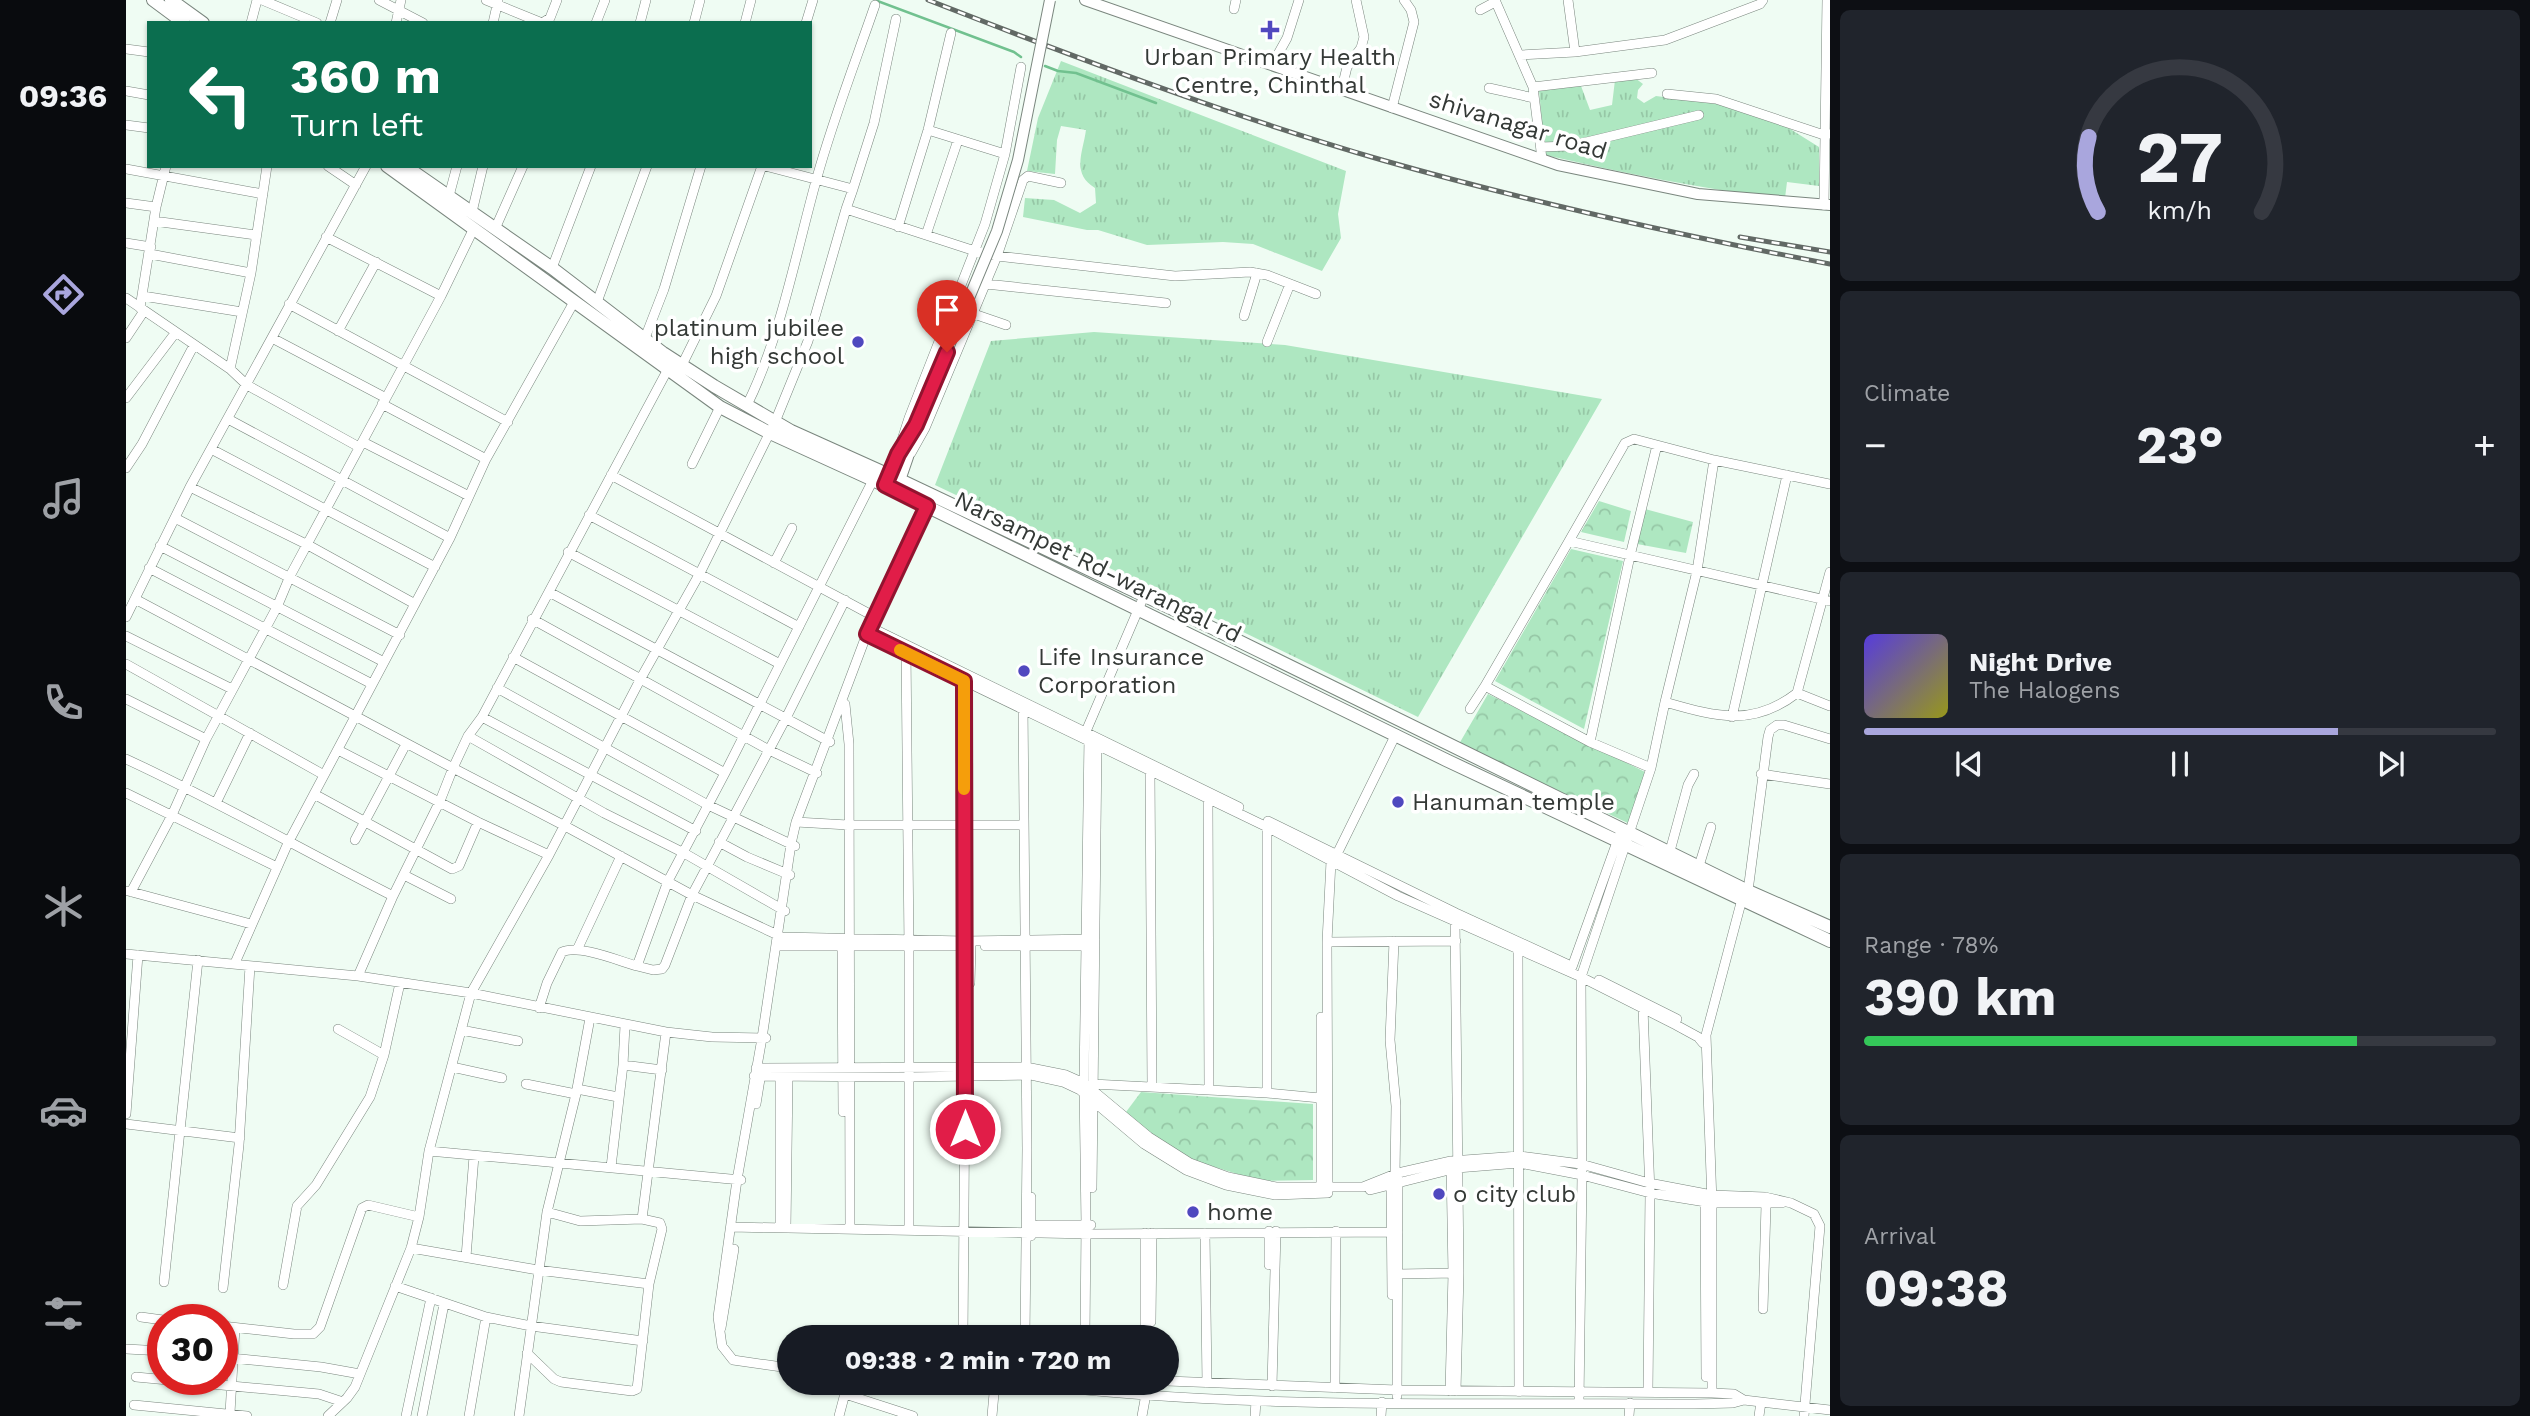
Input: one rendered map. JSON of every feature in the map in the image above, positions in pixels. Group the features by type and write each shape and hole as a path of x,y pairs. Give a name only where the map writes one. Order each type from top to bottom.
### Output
{"main road":[{"path":"153,0 187,12"},
{"path":"171,0 187,12"},
{"name":"Narsampet Rd-warangal rd","path":"390,168 720,407 1144,596 1670,851 1830,941"},
{"name":"Narsampet Rd-warangal rd","path":"409,168 552,268 682,365 747,405 772,428"},
{"name":"Narsampet Rd-warangal rd","path":"889,482 928,507 1622,844 1830,927"}],"street":[{"path":"252,21 259,0 312,21"},
{"path":"331,21 337,0"},
{"path":"379,0 400,5 420,21"},
{"path":"486,0 498,2 520,18"},
{"path":"547,21 557,0"},
{"path":"597,21 605,0"},
{"path":"641,21 646,0"},
{"path":"694,21 699,0"},
{"path":"746,21 751,0"},
{"path":"807,21 813,0"},
{"path":"637,966 668,881 799,627 820,588 903,456 997,231 1020,148 1050,0"},
{"name":"shivanagar road","path":"1085,0 1559,165 1698,194 1827,205"},
{"path":"1272,65 1287,38 1299,0"},
{"path":"1342,88 1348,67 1361,48 1364,37 1356,0"},
{"path":"1568,0 1575,52"},
{"path":"1521,55 1575,52 1665,40 1760,4 1763,0"},
{"path":"1826,0 1827,205"},
{"path":"1392,108 1414,23 1408,1"},
{"path":"1480,10 1495,1 1521,55 1533,87 1542,159"},
{"path":"493,21 498,2"},
{"path":"747,405 762,372 801,242 816,180 875,5"},
{"path":"328,1416 355,1387 411,1248 419,1217 429,1151 471,993 549,855 641,678 700,573 772,428 808,341 874,123 896,19"},
{"path":"898,227 929,130 951,33"},
{"path":"126,49 147,52"},
{"path":"903,456 909,418 975,251 1005,154 1021,67"},
{"path":"1533,87 1652,73"},
{"path":"1489,88 1534,98"},
{"path":"126,91 147,95"},
{"path":"1667,94 1716,99 1827,134"},
{"path":"1541,147 1570,146 1699,115"},
{"path":"126,125 147,128"},
{"path":"929,130 1005,154"},
{"path":"926,235 958,140"},
{"path":"230,369 251,273 267,168"},
{"path":"331,168 356,185"},
{"path":"126,617 131,600 190,487 365,168"},
{"path":"449,195 456,168"},
{"path":"472,212 483,168"},
{"path":"495,229 522,168"},
{"path":"552,268 590,168"},
{"path":"597,302 646,168"},
{"path":"645,338 664,289 700,168"},
{"path":"682,365 716,296 762,168"},
{"path":"771,168 853,189"},
{"path":"126,169 166,171 263,194"},
{"path":"126,338 142,310 156,207 166,171"},
{"path":"903,456 925,428 986,284 1025,177 1061,183"},
{"path":"126,203 156,207"},
{"path":"846,209 997,256 1175,276 1257,273 1316,295"},
{"path":"154,221 256,235"},
{"path":"251,924 129,891 172,815 206,739 247,659 441,296 474,228"},
{"path":"326,237 441,296"},
{"path":"126,243 150,251 251,273"},
{"path":"338,331 376,262"},
{"path":"1244,316 1257,273"},
{"path":"986,284 1167,303"},
{"path":"1267,342 1290,284"},
{"path":"143,296 242,312"},
{"path":"127,301 230,369 247,385 361,445 469,496"},
{"path":"235,963 288,843 400,635 450,538 486,459 574,302"},
{"path":"289,304 508,422"},
{"path":"974,314 1006,325"},
{"path":"126,398 176,332"},
{"path":"272,338 486,459"},
{"path":"126,468 142,444 194,345"},
{"path":"358,976 468,736 482,717 668,369"},
{"path":"692,464 720,407"},
{"path":"228,419 450,538"},
{"path":"1469,709 1485,686 1625,443 1634,439 1714,460 1830,484"},
{"path":"1590,742 1657,445"},
{"path":"211,449 435,567"},
{"path":"1576,1403 1581,974 1626,830 1651,768 1697,571 1714,460"},
{"path":"611,475 877,617"},
{"path":"1732,717 1787,475"},
{"path":"190,487 307,545 415,604"},
{"path":"777,1366 733,1360 724,1351 720,1331 724,1319 740,1180 793,845 798,822 870,632 928,507"},
{"path":"589,515 799,627"},
{"path":"175,518 400,635"},
{"path":"774,563 792,528"},
{"path":"1569,541 1827,601"},
{"path":"160,546 384,663"},
{"path":"568,552 780,664"},
{"path":"149,568 372,684"},
{"path":"1665,702 1721,717 1758,714 1785,703 1797,693 1827,601 1830,572"},
{"path":"549,592 829,740"},
{"path":"1087,1325 1090,738 1144,596"},
{"path":"131,600 565,825 779,942 1091,943"},
{"path":"539,1008 562,952 577,950 653,970 662,969 665,965 692,895 845,600"},
{"path":"532,619 745,734 769,750 817,773"},
{"path":"870,632 1332,858 1398,896 1649,1003 1702,1036"},
{"path":"829,740 845,704 870,632"},
{"path":"126,636 232,689"},
{"path":"906,649 907,1227"},
{"path":"513,657 725,773"},
{"path":"126,664 324,775"},
{"path":"963,677 968,1325"},
{"path":"1485,686 1590,742 1651,768"},
{"path":"497,688 708,805 793,845"},
{"path":"1797,693 1830,706"},
{"path":"126,699 206,739"},
{"path":"845,704 849,744 845,943 849,1227"},
{"path":"1023,707 1023,825 1028,943 1025,1325"},
{"path":"482,717 695,831"},
{"path":"1709,1393 1709,1199 1702,1036 1745,895 1761,774 1770,730 1777,725 1784,725 1830,739"},
{"path":"216,803 250,733"},
{"path":"1325,1187 1320,1098 1322,940 1332,858 1396,734"},
{"path":"468,736 783,910"},
{"path":"1090,738 1150,771 1332,858 1572,967 1643,1008 1702,1036"},
{"path":"355,840 406,744"},
{"path":"338,750 549,855"},
{"path":"126,759 184,786 393,896"},
{"path":"1150,771 1152,1087"},
{"path":"1670,851 1688,785 1694,774"},
{"path":"1761,774 1830,784"},
{"path":"126,793 277,867"},
{"path":"314,794 454,869 459,866 478,822"},
{"path":"1208,799 1209,1090"},
{"path":"798,822 848,825 1023,825"},
{"path":"1267,827 1267,1093"},
{"path":"1699,866 1712,827"},
{"path":"719,842 788,874"},
{"path":"1572,967 1622,844"},
{"path":"577,950 621,856"},
{"path":"1325,1187 1327,942 1332,858"},
{"path":"404,875 451,899"},
{"path":"1453,1391 1456,1273 1455,921"},
{"path":"1327,942 1456,940"},
{"path":"1394,941 1390,1040 1396,1106 1394,1390"},
{"path":"1517,1392 1518,948"},
{"path":"126,954 358,976 471,993 666,1032 712,1037 764,1038"},
{"path":"126,1114 138,955"},
{"path":"164,1282 198,960"},
{"path":"223,1288 240,1138 250,966"},
{"path":"283,1285 297,1206 305,1194 316,1185 370,1097 384,1055 400,983"},
{"path":"1643,1008 1647,1187 1645,1392"},
{"path":"519,1416 547,1212 576,1092 590,1018"},
{"path":"611,1167 625,1025"},
{"path":"338,1029 384,1055"},
{"path":"461,1030 518,1041"},
{"path":"642,1219 666,1032"},
{"path":"623,1065 662,1070"},
{"path":"452,1067 502,1078"},
{"path":"758,1072 1028,1071 1089,1090 1152,1087 1320,1098"},
{"path":"758,1072 784,1077 845,1072"},
{"path":"783,1226 784,1077"},
{"path":"526,1084 618,1097"},
{"path":"1089,1090 1144,1144 1186,1170 1226,1185 1275,1195 1366,1191 1396,1179"},
{"path":"1089,1090 1149,1137 1190,1163 1228,1177 1276,1187 1363,1187 1454,1164 1516,1160 1578,1164 1647,1187"},
{"path":"126,1124 240,1138"},
{"path":"429,1151 740,1180"},
{"path":"466,1257 474,1156"},
{"path":"1516,1160 1709,1199 1766,1205 1791,1203"},
{"path":"1709,1199 1765,1197 1791,1203 1814,1214 1820,1226 1805,1411"},
{"path":"238,1328 313,1334 320,1327 362,1208 368,1205 419,1217"},
{"path":"1763,1309 1766,1205"},
{"path":"527,1353 554,1379 632,1391 638,1386 649,1284 662,1227 660,1223 642,1219 580,1221 547,1212"},
{"path":"735,1225 1089,1229 1149,1233 1395,1232"},
{"path":"962,1325 966,1227"},
{"path":"1028,1228 1031,1325"},
{"path":"1270,1386 1272,1231"},
{"path":"1333,1231 1333,1388"},
{"path":"1381,1416 1394,1390 1398,1274 1395,1232"},
{"path":"1145,1325 1149,1233"},
{"path":"1149,1233 1151,1325"},
{"path":"1208,1233 1209,1383"},
{"path":"411,1248 538,1270 649,1284"},
{"path":"1398,1274 1456,1273"},
{"path":"395,1286 486,1317 643,1341"},
{"path":"406,1416 431,1298"},
{"path":"422,1416 444,1304"},
{"path":"141,1317 147,1318"},
{"path":"469,1416 486,1317"},
{"path":"126,1349 147,1350"},
{"path":"238,1359 360,1374"},
{"path":"136,1377 147,1378"},
{"path":"1179,1382 1394,1390 1709,1393 1734,1394 1744,1400"},
{"path":"238,1386 319,1394 343,1402"},
{"path":"230,1413 231,1395"},
{"path":"839,1416 845,1395"},
{"path":"847,1395 883,1411 913,1416"},
{"path":"992,1416 994,1395"},
{"path":"1142,1416 1146,1395"},
{"path":"1162,1395 1256,1401 1695,1404 1744,1400 1805,1411 1830,1410"},
{"path":"1255,1416 1256,1401"},
{"path":"1759,1416 1761,1402"},
{"path":"1629,1416 1630,1403"},
{"path":"1695,1404 1695,1416"},
{"path":"134,1405 247,1416"}],"green space":[{"path":"1061,61 1346,171 1338,214 1341,238 1322,271 1253,244 1223,242 1147,245 1098,230 1023,217 1025,198 1054,200 1080,213 1096,203 1095,188 1083,176 1080,162 1086,130 1061,126 1057,140 1055,174 1027,171 1038,118"},
{"path":"1635,78 1643,84 1638,90 1637,98 1644,103 1656,96 1725,105 1779,122 1819,147 1819,186 1787,182 1785,198 1754,195 1664,180 1545,155 1539,90 1581,86 1590,110 1612,105 1615,80"},
{"path":"1094,332 1285,345 1602,399 1418,717 935,485 991,341"},
{"path":"1599,501 1631,511 1624,542 1581,532"},
{"path":"1645,509 1693,522 1686,553 1637,544"},
{"path":"1571,549 1623,561 1584,729 1495,681"},
{"path":"1488,694 1645,772 1630,824 1459,744"},
{"path":"1141,1092 1313,1104 1313,1180 1260,1181 1189,1159 1154,1136 1126,1112"}],"waterway":[{"path":"875,0 1014,52 1021,57"},
{"path":"1045,66 1076,73 1156,103"}],"railway":[{"path":"928,0 1210,105 1382,160 1604,217 1830,264"},
{"path":"1740,237 1830,252"}],"slow traffic":[{"path":"900,650 964,681 964,789"}],"place":[{"name":"Urban Primary Health Centre, Chinthal","path":"1270,30"},
{"name":"platinum jubilee high school","path":"858,342"},
{"name":"Life Insurance Corporation","path":"1024,671"},
{"name":"Hanuman temple","path":"1398,802"},
{"name":"o city club","path":"1439,1194"},
{"name":"home","path":"1193,1212"}],"route":[{"path":"947,352 916,425 898,454 885,485 927,506 867,634 964,681 965,1129"}]}
